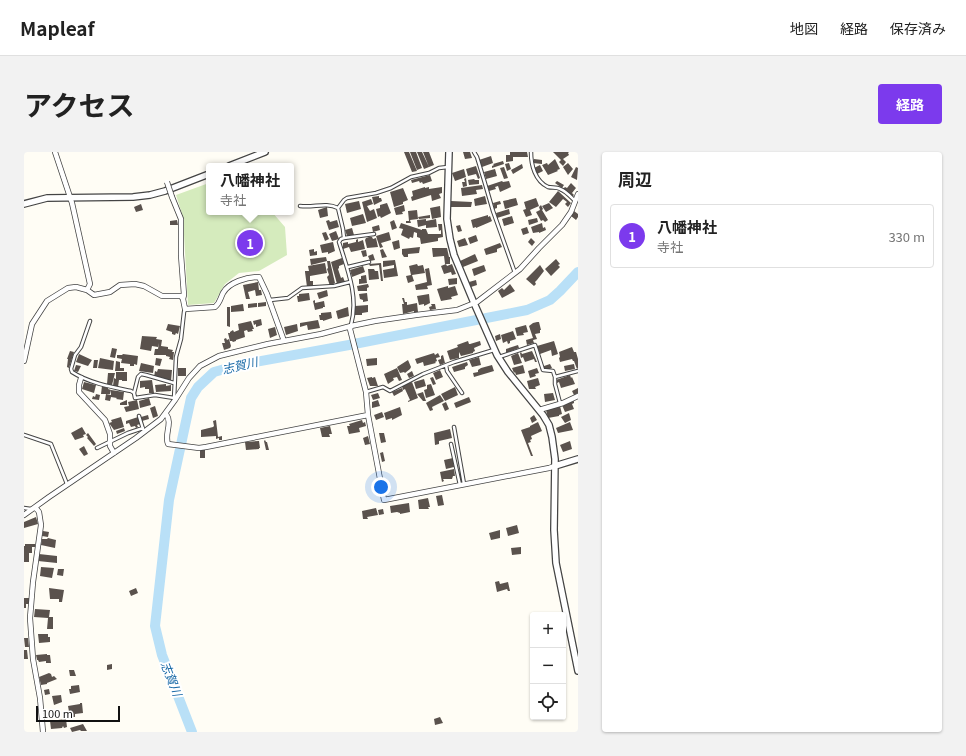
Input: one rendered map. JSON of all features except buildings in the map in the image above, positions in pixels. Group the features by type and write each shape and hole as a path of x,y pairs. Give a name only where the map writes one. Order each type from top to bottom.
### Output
{"street":[{"path":"55,152 70,197 88,273 90,284 87,290"},
{"path":"237,163 265,152"},
{"path":"449,152 447,214 449,234 454,254 498,358 546,420 552,437 555,466 554,530 556,563 578,671"},
{"path":"24,204 47,198 133,197 150,195 165,191 206,175"},
{"path":"167,182 180,215 182,228 181,255 185,310 216,307 220,302 223,293 230,286 241,280 257,277 261,279 270,300 284,341"},
{"path":"24,515 114,453 166,414 189,378 200,366 219,356 404,316 451,312 475,306 515,273 562,225 578,194"},
{"path":"24,361 32,324 44,305 54,296 68,288 76,287 87,290 94,295 110,292 120,285 135,284 144,286 162,296 181,296 183,299"},
{"path":"351,327 366,392 368,415 384,500 549,468 578,459"},
{"path":"81,378 79,392 103,417 110,434 111,449 114,453"},
{"path":"539,410 561,404 578,396"},
{"path":"166,414 169,421 167,440 170,444 198,448 368,415"},
{"path":"34,508 40,515 41,525 32,582 30,618 33,659 40,698 42,732"}],"lane":[{"path":"474,152 515,273"},
{"path":"531,152 530,159 533,170 539,179 547,186 561,189 575,201"},
{"path":"338,208 347,198 376,193 391,188 411,177 429,173 439,168 449,167"},
{"path":"300,206 307,207 317,204 328,204 338,208 342,220 344,238"},
{"path":"351,327 353,297 348,267 339,242 344,238 374,234"},
{"path":"348,267 369,262"},
{"path":"270,300 288,298 302,288 325,288 350,282"},
{"path":"174,383 141,374 138,377 134,393 135,398 155,394 175,399 174,383 176,357 181,340 185,310"},
{"path":"90,321 80,347 75,355 71,371 81,378 134,393"},
{"path":"498,358 535,345 543,370 553,371 561,404"},
{"path":"366,392 383,387 390,390 446,365 494,350"},
{"path":"446,365 447,371 462,393"},
{"path":"555,377 578,371"},
{"path":"97,448 128,433 144,430 140,416"},
{"path":"454,427 462,484"},
{"path":"24,435 51,444 67,484"},
{"path":"452,444 462,484"},
{"path":"24,508 34,508"}],"green space":[{"path":"206,184 206,215 275,215 285,227 287,255 259,271 239,273 225,284 214,303 188,305 183,217 176,195"}],"waterway":[{"name":"志賀川","path":"192,732 162,655 155,626 169,500 191,398 198,387 214,372 239,365 527,310 550,300 578,272"}],"place":[{"name":"八幡神社","path":"250,243"}]}
